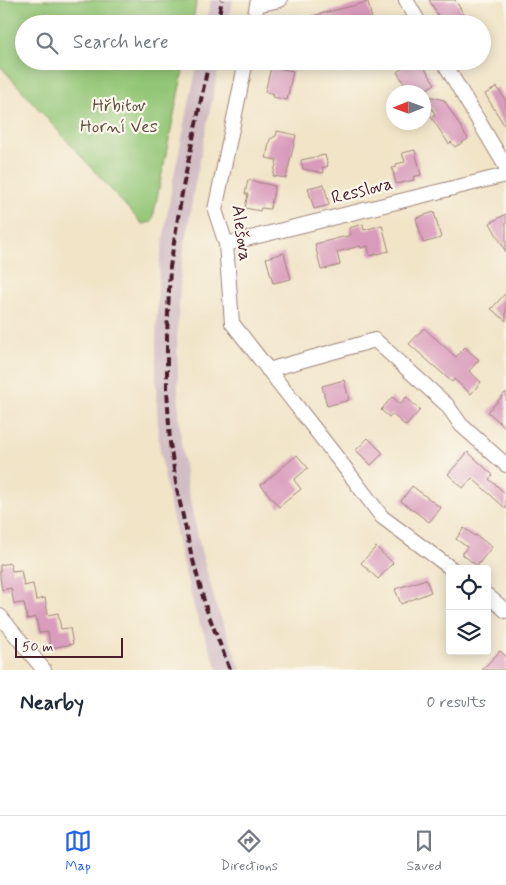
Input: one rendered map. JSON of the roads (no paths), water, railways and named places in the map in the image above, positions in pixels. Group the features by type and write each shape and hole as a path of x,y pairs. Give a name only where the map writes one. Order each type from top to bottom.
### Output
{"street":[{"path":"257,3 280,0"},
{"path":"406,0 415,15"},
{"name":"Alešova","path":"244,70 215,210 226,244 232,323 382,517 447,565"},
{"path":"448,70 506,167"},
{"name":"Resslova","path":"226,244 506,175"},
{"path":"268,370 375,340 447,405 461,425 506,465"},
{"path":"491,598 506,611"},
{"path":"0,616 44,670"}],"railway":[{"path":"219,15 222,0"},
{"path":"207,70 183,187 170,267 167,389 170,443 177,489 191,553 206,608 230,670"}],"park label":[{"name":"Hřbitov Horní Ves","path":"119,116"}]}
